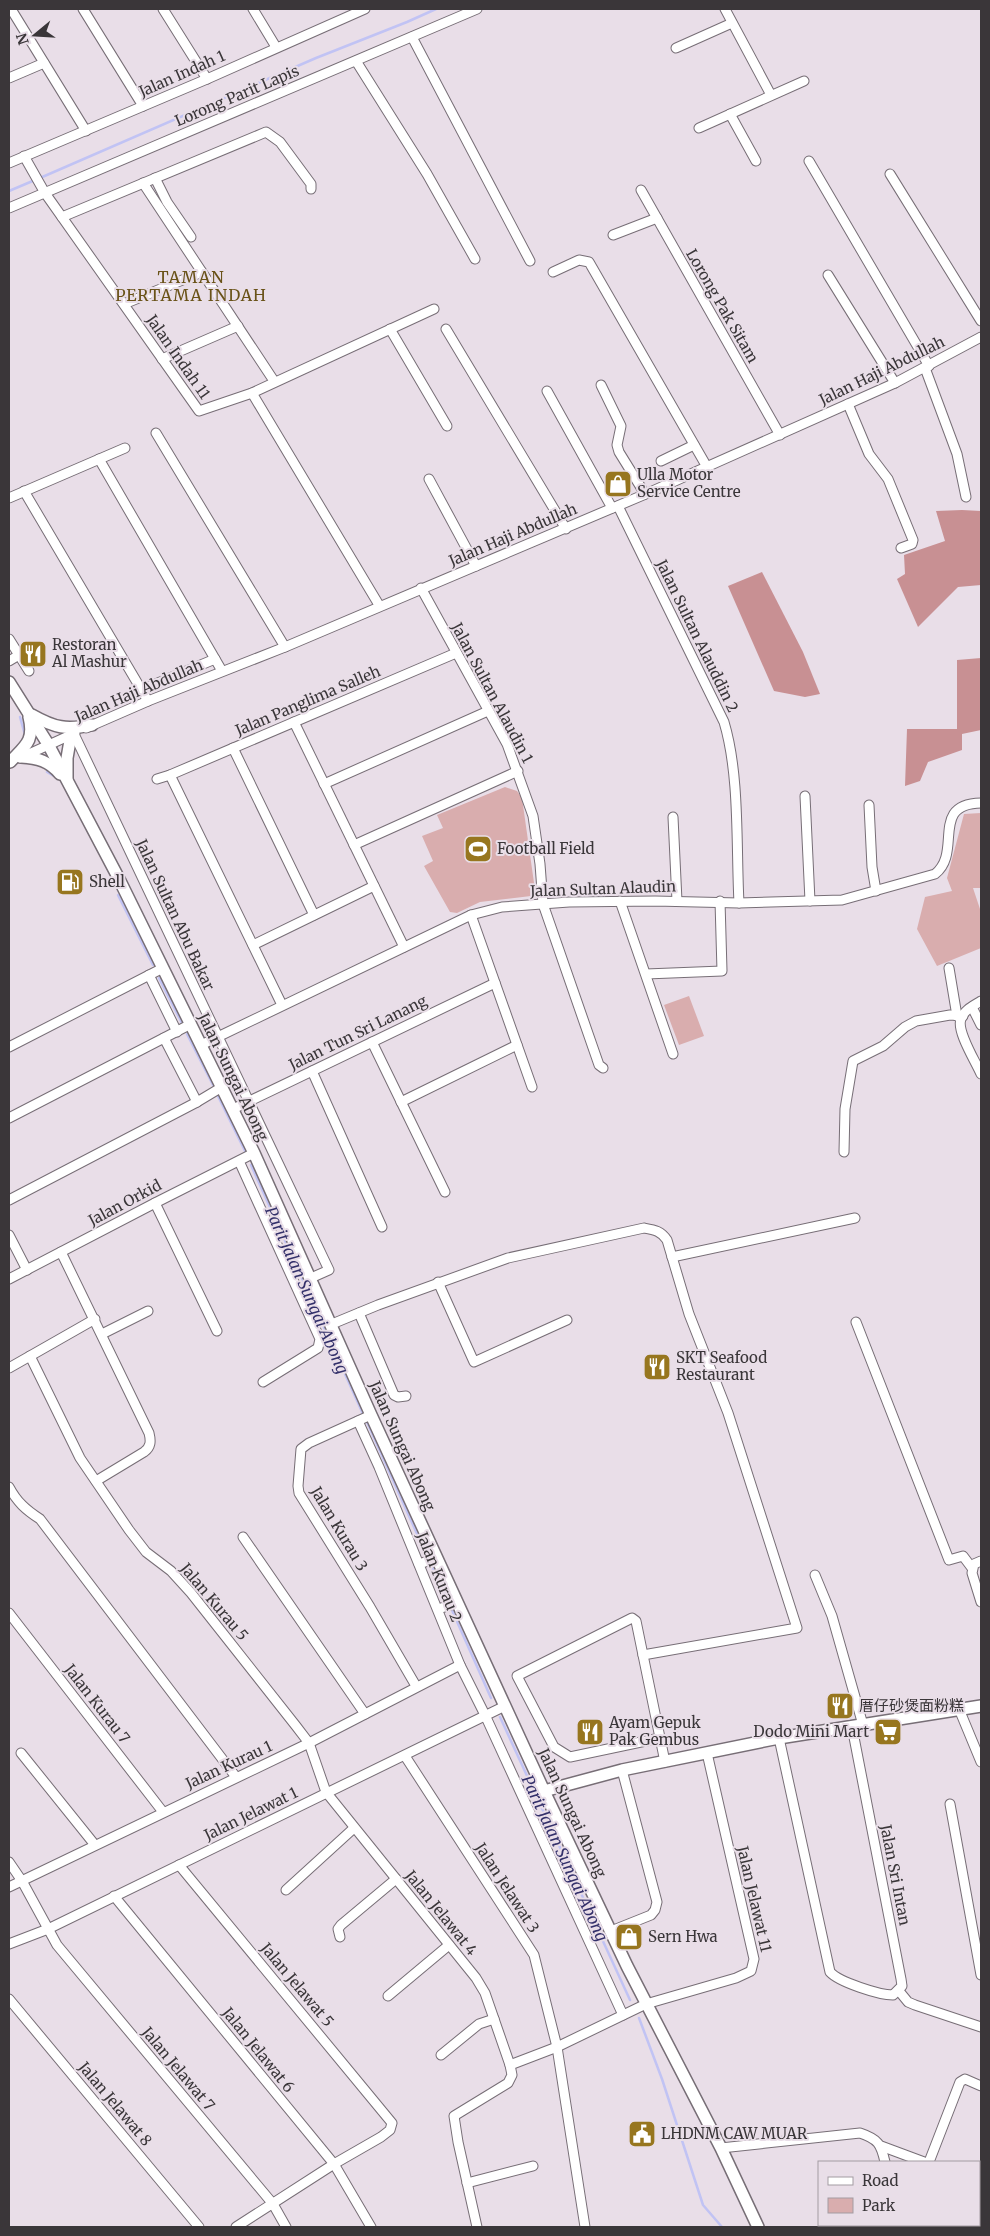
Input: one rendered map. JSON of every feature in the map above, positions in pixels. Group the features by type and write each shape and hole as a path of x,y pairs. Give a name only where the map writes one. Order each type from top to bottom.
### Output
{"street":[{"path":"11,9 86,131"},
{"path":"82,9 143,106"},
{"path":"163,9 207,79"},
{"path":"253,9 276,47"},
{"name":"Jalan Indah 1","path":"9,163 207,79 362,9"},
{"name":"Lorong Parit Lapis","path":"9,208 43,189 356,61 477,9"},
{"path":"725,9 771,94"},
{"path":"676,48 732,23"},
{"path":"412,37 530,261"},
{"path":"356,61 427,174 475,259"},
{"path":"9,78 44,63"},
{"path":"699,128 771,94 804,81"},
{"path":"730,114 756,161"},
{"path":"62,217 266,132 280,142 311,184 311,189"},
{"name":"Jalan Indah 11","path":"24,156 62,217 199,411 252,393 274,381 434,309"},
{"path":"809,160 927,367 958,454 966,497"},
{"path":"890,174 981,321"},
{"path":"155,178 191,237"},
{"path":"143,183 274,381"},
{"name":"Lorong Pak Sitam","path":"641,190 780,435"},
{"path":"613,235 657,218"},
{"path":"553,272 579,260 589,262 707,467"},
{"path":"124,304 202,272"},
{"path":"828,275 895,383"},
{"path":"162,359 238,326"},
{"path":"390,329 447,426"},
{"path":"446,329 566,529"},
{"name":"Jalan Haji Abdullah","path":"9,762 148,701 285,647 421,588 566,529 895,383 981,339"},
{"path":"601,384 621,426 617,445 619,452 645,494"},
{"name":"Jalan Sultan Alauddin 2","path":"547,391 615,507 724,722 731,757 735,800 738,903"},
{"path":"252,393 379,606"},
{"path":"848,404 866,448 888,479 913,540 912,544 901,548"},
{"path":"156,433 285,647"},
{"path":"661,461 694,445"},
{"path":"9,498 125,448"},
{"path":"99,459 222,671"},
{"path":"429,479 476,566"},
{"path":"24,492 148,701"},
{"name":"Jalan Sultan Alaudin 1","path":"421,588 507,744 518,771 533,816 540,864 543,904 599,1065 603,1068"},
{"path":"9,639 29,671"},
{"name":"Jalan Panglima Salleh","path":"157,779 456,653"},
{"path":"9,661 19,655"},
{"path":"141,690 215,658"},
{"name":"Jalan Sungai Abong","path":"9,682 48,744 163,968 254,1153 371,1415 395,1487 448,1606 505,1706 646,2004 721,2148 758,2227"},
{"path":"324,784 488,711"},
{"path":"29,712 61,728 92,725"},
{"path":"9,762 29,742 32,733 29,712"},
{"path":"294,722 404,947"},
{"path":"68,783 67,758 72,734"},
{"name":"Jalan Sultan Abu Bakar","path":"72,734 329,1270 311,1278"},
{"path":"233,748 314,915"},
{"path":"21,757 37,758 47,762 68,783"},
{"path":"354,845 518,771"},
{"path":"170,775 282,1005"},
{"path":"805,796 810,901"},
{"name":"Jalan Sultan Alaudin","path":"201,1045 471,915 502,907 620,902 720,901 738,903 842,900 935,874 942,868 945,860 950,821 953,814 964,804 981,803"},
{"path":"869,804 872,867 876,891"},
{"path":"673,817 677,901"},
{"path":"253,945 374,886"},
{"path":"646,974 722,971 720,901"},
{"path":"620,902 674,1054"},
{"path":"471,915 532,1087"},
{"path":"9,1047 163,968"},
{"path":"949,968 964,1012 981,1025"},
{"path":"149,975 177,1032"},
{"name":"Jalan Tun Sri Lanang","path":"232,1109 495,983"},
{"path":"844,1152 845,1109 852,1061 883,1046 905,1027 916,1021 964,1012 981,1001"},
{"path":"964,1012 960,1020 961,1031 981,1074"},
{"path":"9,1118 191,1024"},
{"path":"164,1038 197,1102"},
{"path":"372,1042 445,1192"},
{"path":"401,1102 518,1045"},
{"path":"312,1071 382,1227"},
{"path":"9,1200 197,1102 222,1087"},
{"name":"Jalan Orkid","path":"9,1279 155,1202 254,1153"},
{"path":"239,1161 320,1339 318,1348 263,1382"},
{"path":"155,1202 217,1331"},
{"path":"672,1257 855,1218"},
{"path":"332,1324 438,1282 526,1252 644,1228 656,1230 663,1234 667,1240 689,1314 728,1413 797,1628 643,1654"},
{"path":"9,1235 26,1270"},
{"path":"61,1252 95,1319 149,1433 151,1442 148,1449 96,1481"},
{"path":"438,1282 474,1362 568,1320"},
{"path":"102,1334 148,1311"},
{"path":"359,1313 394,1395 398,1397 406,1396"},
{"path":"9,1368 95,1319"},
{"path":"856,1322 949,1560 963,1556 972,1568 981,1602"},
{"name":"Jalan Kurau 5","path":"30,1356 80,1458 146,1552 171,1571 191,1593 309,1743 326,1792"},
{"name":"Jalan Kurau 3","path":"371,1415 309,1442 301,1449 299,1493 370,1607 416,1686"},
{"path":"358,1421 386,1464"},
{"path":"9,1486 15,1499 26,1510 40,1519 236,1777"},
{"name":"Jalan Kurau 2","path":"395,1487 448,1606 460,1665 625,2014"},
{"path":"243,1537 365,1714"},
{"path":"972,1568 974,1564 981,1561"},
{"name":"Jalan Sri Intan","path":"815,1575 829,1607 858,1726 901,1979 902,1986 898,1991"},
{"name":"Jalan Kurau 7","path":"9,1613 163,1812"},
{"path":"660,1738 570,1757 554,1747 517,1676 632,1618 636,1622 665,1762"},
{"name":"Jalan Kurau 1","path":"9,1887 309,1743 416,1686 460,1665"},
{"name":"Jalan Jelawat 1","path":"9,1944 48,1929 505,1706"},
{"path":"544,1791 622,1770 779,1738 981,1706"},
{"path":"959,1709 981,1762"},
{"path":"779,1738 830,1972 834,1976 886,1995 893,1995 898,1991 908,2002 981,2027"},
{"path":"21,1753 95,1845"},
{"name":"Jalan Jelawat 11","path":"646,2004 736,1978 751,1971 754,1966 754,1959 707,1753"},
{"name":"Jalan Jelawat 3","path":"405,1756 534,1955 557,2047 585,2227"},
{"path":"611,1931 651,1915 655,1910 657,1902 622,1770"},
{"name":"Jalan Jelawat 4","path":"326,1792 481,1985 510,2065"},
{"path":"950,1804 978,1943 981,1975"},
{"path":"286,1890 354,1828"},
{"name":"Jalan Jelawat 7","path":"9,1862 22,1881 57,1945 273,2204 286,2227"},
{"name":"Jalan Jelawat 5","path":"180,1865 392,2123 390,2130 381,2137 334,2164"},
{"path":"340,1937 338,1929 396,1879"},
{"name":"Jalan Jelawat 6","path":"114,1896 334,2164 371,2227"},
{"path":"388,1996 449,1945"},
{"name":"Jalan Jelawat 8","path":"9,1999 199,2227"},
{"path":"477,2227 454,2116 508,2083 512,2076 510,2065 557,2047 646,2004"},
{"path":"440,2055 479,2024 494,2019"},
{"path":"929,2161 960,2082 965,2080 981,2086"},
{"path":"721,2148 860,2133 871,2137 881,2146 921,2161"},
{"path":"881,2146 885,2161"},
{"path":"236,2227 334,2164"},
{"path":"467,2183 533,2166"}],"green space":[{"name":"Football Field","path":"505,787 517,791 522,798 535,890 531,896 480,902 457,913 450,912 424,866 433,861 422,836 443,828 437,815"},
{"path":"981,813 981,888 973,888 981,912 981,948 937,966 917,929 925,897 952,891 947,878 964,814"},
{"path":"689,996 704,1036 679,1045 664,1005"}],"shaded area":[{"path":"936,511 981,511 981,585 958,587 918,627 897,579 905,574 904,555 945,541"},
{"path":"762,572 803,652 820,694 805,697 774,691 728,586"},
{"path":"981,658 981,730 962,734 962,750 928,762 920,781 905,786 907,729 957,729 957,660"}],"waterway":[{"path":"40,178 316,58 436,9"},
{"path":"9,191 35,180"},
{"name":"Parit Jalan Sungai Abong","path":"20,717 25,735"},
{"name":"Parit Jalan Sungai Abong","path":"47,772 54,776"},
{"name":"Parit Jalan Sungai Abong","path":"118,895 153,965"},
{"name":"Parit Jalan Sungai Abong","path":"159,978 182,1023"},
{"name":"Parit Jalan Sungai Abong","path":"187,1034 213,1085"},
{"name":"Parit Jalan Sungai Abong","path":"218,1096 246,1153"},
{"name":"Parit Jalan Sungai Abong","path":"251,1165 363,1414"},
{"name":"Parit Jalan Sungai Abong","path":"367,1422 448,1603"},
{"name":"Parit Jalan Sungai Abong","path":"451,1608 491,1698"},
{"name":"Parit Jalan Sungai Abong","path":"500,1717 630,2000"},
{"name":"Parit Jalan Sungai Abong","path":"639,2018 662,2079 703,2205 722,2227"}],"place":[{"name":"Ulla Motor Service Centre","path":"618,484"},
{"name":"Restoran Al Mashur","path":"33,654"},
{"name":"Football Field","path":"478,849"},
{"name":"Shell","path":"70,882"},
{"name":"SKT Seafood Restaurant","path":"657,1367"},
{"name":"厝仔砂煲面粉糕","path":"840,1706"},
{"name":"Ayam Gepuk Pak Gembus","path":"590,1732"},
{"name":"Dodo Mini Mart","path":"888,1732"},
{"name":"Sern Hwa","path":"629,1937"},
{"name":"LHDNM CAW MUAR","path":"642,2134"}],"district":[{"name":"TAMAN PERTAMA INDAH","path":"191,286"}]}
